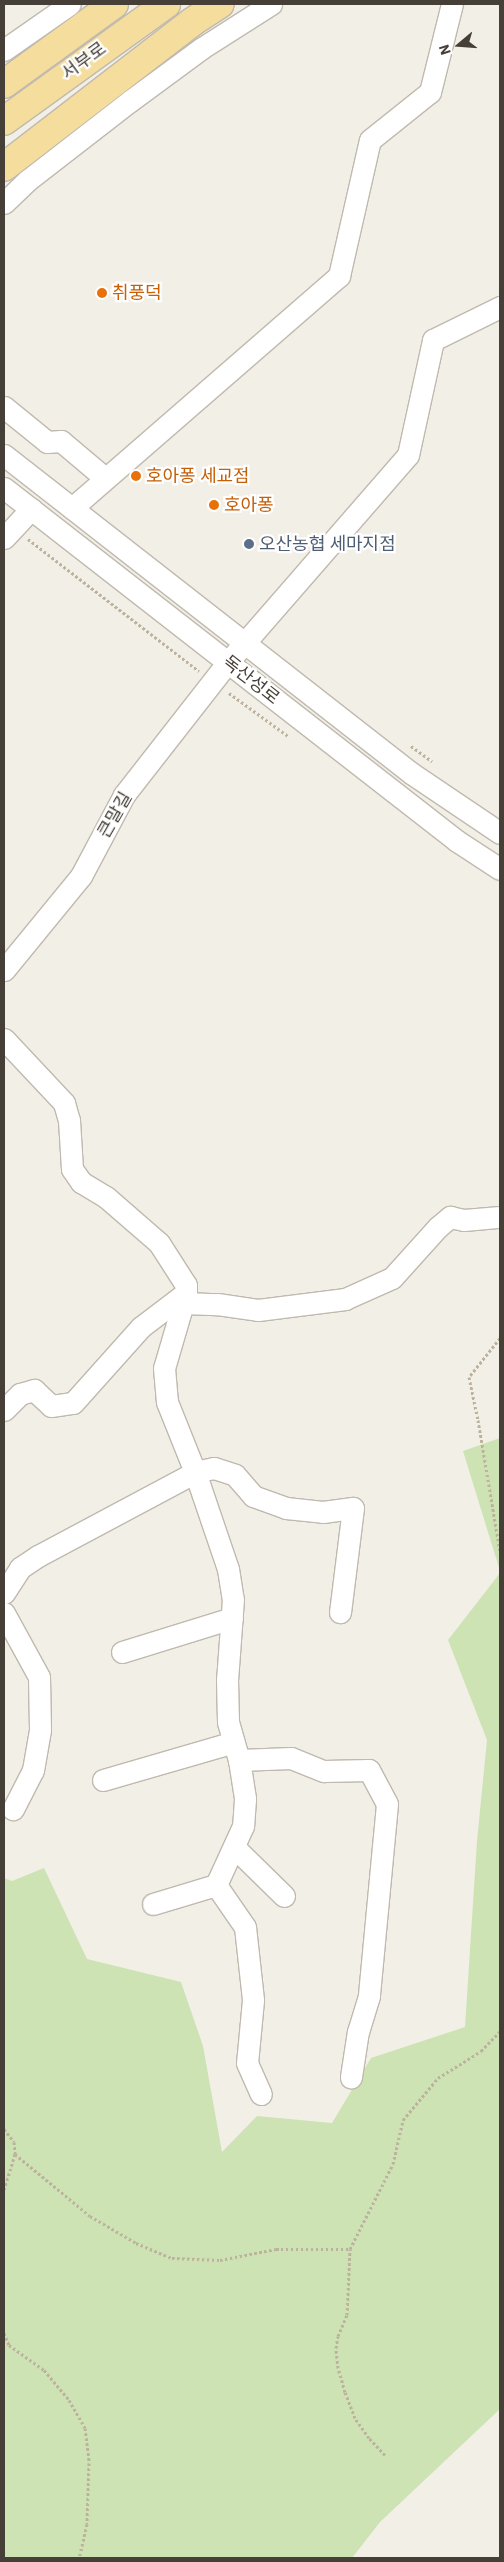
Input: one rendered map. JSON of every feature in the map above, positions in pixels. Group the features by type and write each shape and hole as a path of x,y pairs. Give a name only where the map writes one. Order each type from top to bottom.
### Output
{"main road":[{"name":"서부로","path":"4,84 114,4"},
{"name":"서부로","path":"4,121 166,4"},
{"path":"4,167 192,22 220,4"}],"street":[{"path":"4,50 70,4"},
{"path":"4,202 28,180 130,101 202,48 271,4"},
{"path":"72,508 339,276 370,140 430,92 452,4"},
{"name":"큰말길","path":"4,970 81,876 124,795 228,662 408,455 433,340 500,307"},
{"path":"4,407 48,442 61,441 105,478"},
{"name":"독산성로","path":"4,455 410,773 500,833"},
{"name":"독산성로","path":"4,488 457,841 500,869"},
{"path":"4,538 31,510"},
{"path":"4,1039 64,1103 69,1120 72,1170 81,1182 106,1197 159,1243 186,1285 185,1298 164,1368 167,1402 195,1472 228,1569 233,1599 227,1680 228,1722 236,1751 245,1799 243,1826 216,1885 153,1904"},
{"path":"4,1410 20,1394 34,1390 51,1406 73,1403 141,1327 185,1298 258,1310 346,1299 392,1278 438,1227 450,1217 464,1220 500,1217"},
{"path":"4,1593 20,1568 38,1556 195,1472 214,1468 235,1475 252,1496 286,1508 323,1512 353,1508 340,1612"},
{"path":"4,1613 39,1677 40,1730 33,1770 13,1809"},
{"path":"122,1652 232,1618"},
{"path":"103,1780 236,1751 292,1758 324,1771 369,1770 387,1804 369,1996 358,2031 351,2077"},
{"path":"234,1847 284,1896"},
{"path":"216,1885 245,1927 253,2000 247,2063 261,2094"}],"path":[{"path":"500,1338 469,1377 500,1551"},
{"path":"385,2455 369,2438 355,2418 344,2392 338,2368 336,2348 338,2336 347,2315 350,2249 393,2164 403,2120 438,2078 481,2051 500,2031"},
{"path":"4,2129 14,2142 15,2154 4,2190"},
{"path":"15,2154 90,2216 136,2243 172,2258 220,2260 276,2248 350,2249"},
{"path":"4,2333 9,2345 44,2370 69,2400 85,2428 90,2463 87,2524 78,2558"}],"green space":[{"path":"500,1438 500,1571 463,1451"},
{"path":"500,1573 500,2409 380,2522 352,2558 4,2558 4,1878 12,1881 44,1868 87,1959 181,1982 203,2046 222,2152 257,2116 332,2123 371,2058 465,2027 477,1841 487,1740 448,1640"}],"place":[{"name":"취풍덕","path":"102,293"},
{"name":"호아퐁 세교점","path":"136,476"},
{"name":"호아퐁","path":"214,505"},
{"name":"오산농협 세마지점","path":"249,544"}]}
